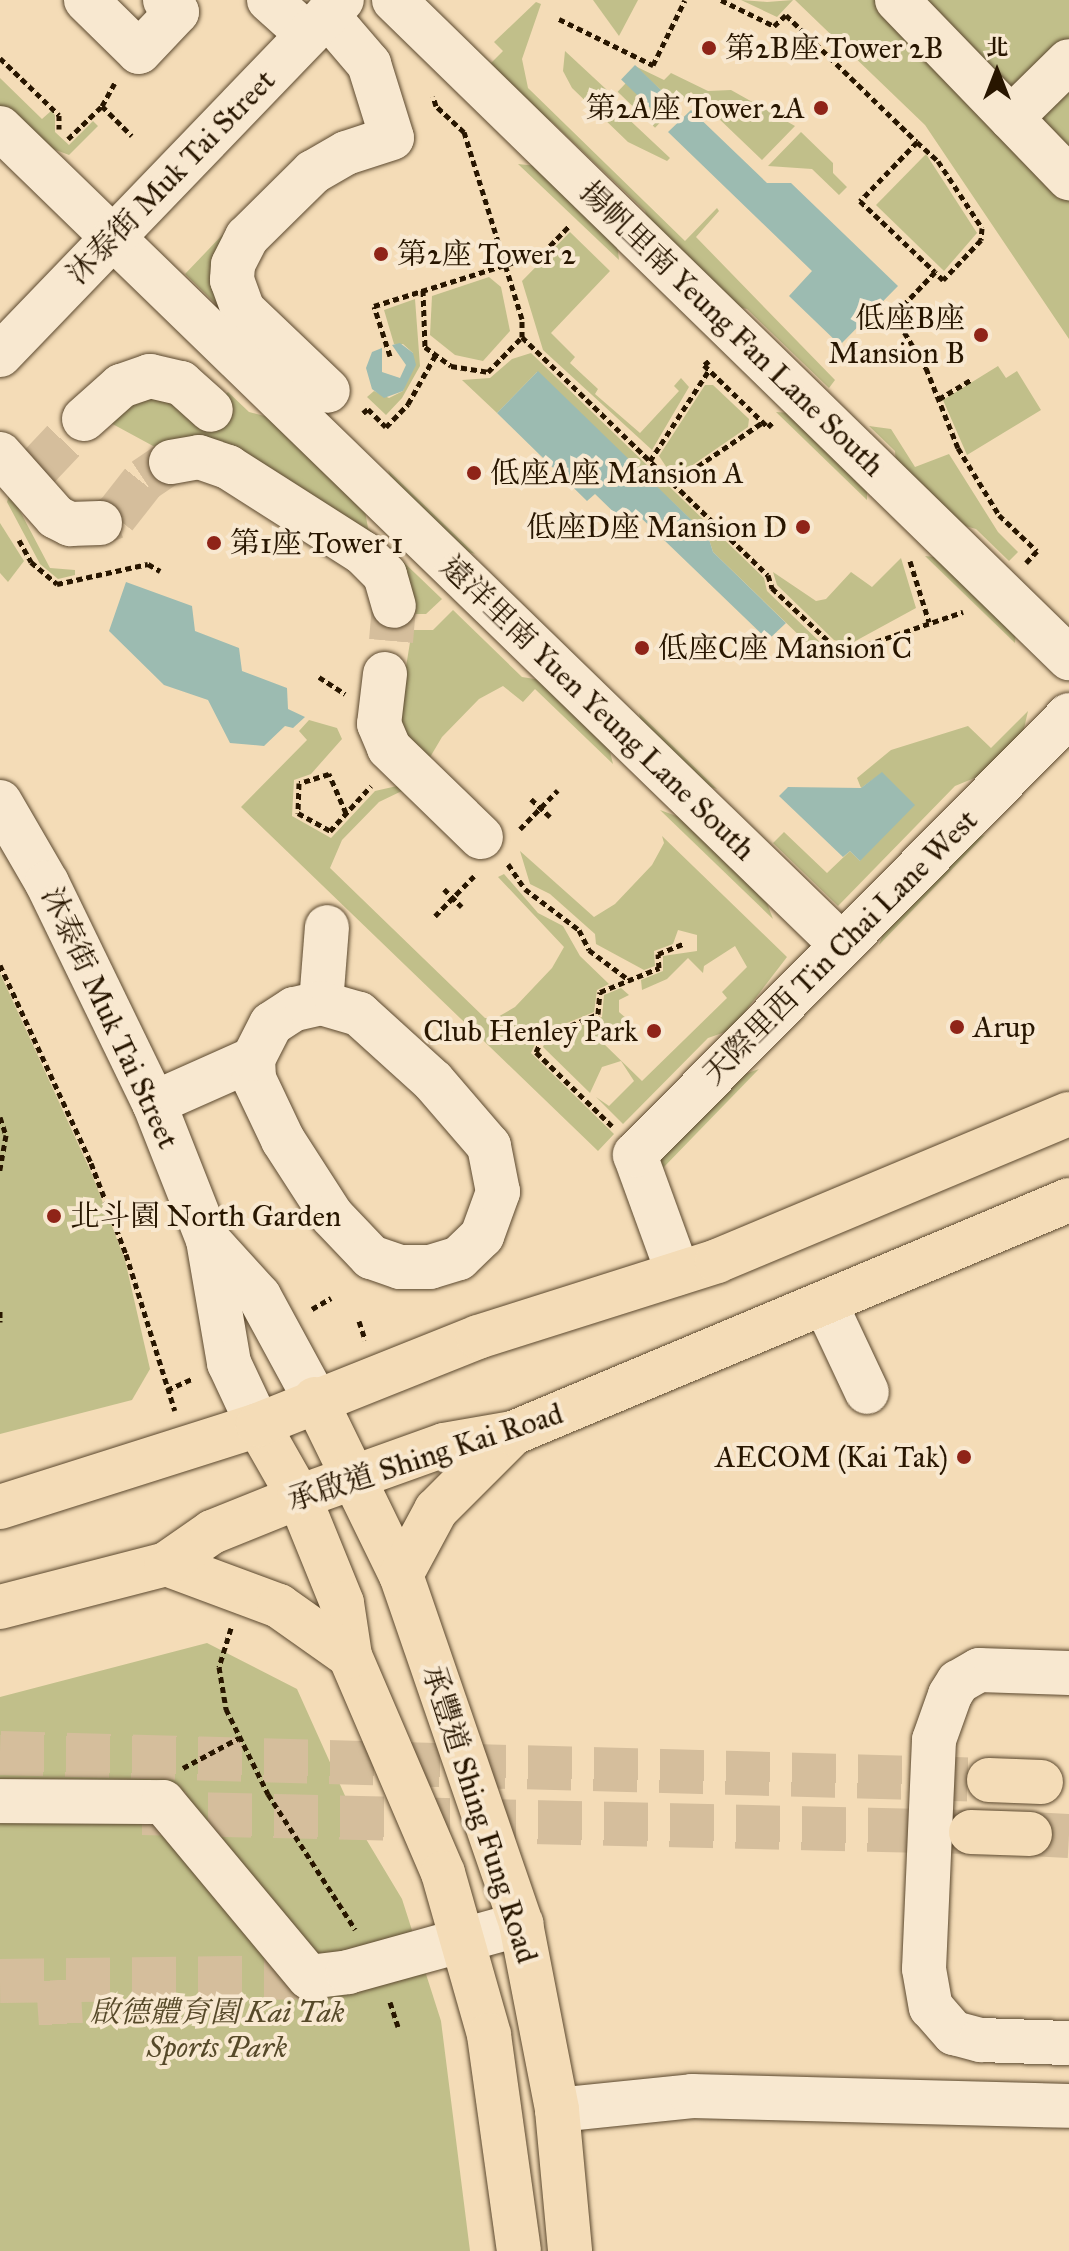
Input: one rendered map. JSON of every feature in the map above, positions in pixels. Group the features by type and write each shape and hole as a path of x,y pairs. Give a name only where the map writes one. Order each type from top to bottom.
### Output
{"main road":[{"path":"0,1507 258,1425 315,1399 478,1337 678,1273 1069,1114"},
{"name":"承啟道 Shing Kai Road","path":"0,1607 166,1564 212,1532 299,1497 444,1445 513,1433 826,1305 1069,1200"},
{"name":"承豐道 Shing Fung Road","path":"315,1399 401,1575 521,1924 557,2110 570,2251"},
{"name":"承豐道 Shing Fung Road","path":"258,1425 299,1497 342,1603 350,1656 438,1860 489,2035 519,2251"},
{"path":"401,1575 436,1510 513,1433"},
{"path":"166,1564 279,1606 350,1656"},
{"path":"989,1780 1041,1782"},
{"path":"971,1832 1030,1834"}],"street":[{"path":"86,0 139,52 177,4"},
{"path":"269,0 326,17 369,64 392,138 346,153 313,172 247,237 233,265 232,280 243,310 328,391"},
{"name":"揚帆里南 Yeung Fan Lane South","path":"394,0 986,606 1069,658"},
{"path":"897,0 1069,178"},
{"name":"沐泰街 Muk Tai Street","path":"0,355 326,17"},
{"path":"1011,118 1069,61"},
{"name":"遠洋里南 Yuen Yeung Lane South","path":"0,128 842,945"},
{"path":"84,419 121,386 150,376 181,383 211,410"},
{"path":"171,462 199,457 228,467 351,545 385,575 390,644 379,724 397,757 481,837"},
{"path":"19,469 56,517 70,524 100,523"},
{"name":"天際里西 Tin Chai Lane West","path":"642,1169 842,945 1069,715"},
{"name":"沐泰街 Muk Tai Street","path":"0,802 47,883 154,1103 208,1240 229,1363 258,1425"},
{"path":"321,1003 327,927"},
{"path":"321,1003 347,1007 375,1026 433,1081 489,1146 498,1192 490,1223 472,1248 445,1264 415,1268 385,1263 355,1243 283,1140 254,1079 253,1059 263,1034 282,1015 321,1003"},
{"path":"154,1103 253,1059"},
{"path":"642,1169 678,1273"},
{"name":"沐泰街 Muk Tai Street","path":"208,1240 259,1296 315,1399"},
{"path":"826,1305 867,1392"},
{"path":"1069,1673 979,1670 958,1682 950,1695 934,1740 924,1969 931,2007 954,2033 981,2040 1069,2043"},
{"path":"0,1801 163,1802 309,1977 348,1972 521,1924"},
{"path":"557,2110 692,2096 1069,2106"}],"path":[{"path":"559,19 653,65 685,0"},
{"path":"721,0 774,26 786,15 938,161 982,228 981,240 943,280 860,201 917,142"},
{"path":"423,290 425,347 451,366 488,372 522,337 524,325 464,132 436,106 428,76 449,53"},
{"path":"0,58 59,115 60,130 69,140 102,106 116,82"},
{"path":"102,106 132,136"},
{"path":"390,356 374,306 543,253 570,225 581,235"},
{"path":"522,337 673,483 836,648 857,648 961,610 986,606 1037,551 999,515 958,448 939,399 894,315 935,272"},
{"path":"699,349 710,360 704,365 709,370 768,427 773,421 784,432"},
{"path":"329,447 368,409 386,427 408,404 435,356"},
{"path":"650,461 709,370"},
{"path":"939,399 971,380"},
{"path":"673,483 763,422"},
{"path":"907,550 929,622"},
{"path":"346,813 329,774 299,783 298,813 330,831 397,757"},
{"path":"531,799 550,817"},
{"path":"481,837 525,889 579,930 589,950 630,980"},
{"path":"444,889 462,907"},
{"path":"642,1169 536,1052 543,1037 598,1014 600,992 659,968 658,954 683,944"},
{"path":"0,965 91,1163 126,1254 167,1390 204,1374"},
{"path":"0,1117 6,1135 0,1170"},
{"path":"301,1316 331,1298"},
{"path":"0,1311 0,1322"},
{"path":"231,1627 219,1667 226,1709 268,1794 352,1924"},
{"path":"180,1770 239,1738"}],"green space":[{"path":"593,0 638,0 619,36"},
{"path":"741,0 767,2 793,0 777,17"},
{"path":"795,0 1069,0 1069,339 925,125"},
{"path":"536,2 541,4 522,59 528,88 685,241 717,208 719,211 696,237 835,380 829,388 747,309 734,306 652,231 645,211 551,121 536,118 476,61 473,46 491,63 503,51 494,42"},
{"path":"565,51 607,90 604,96 670,158 667,161 628,142 572,88 563,71"},
{"path":"635,66 664,80 671,73 708,91 731,90 795,126 762,160 691,92 677,105"},
{"path":"0,78 42,119 51,111 55,115 55,132 69,145 93,121 98,126 69,155 48,147 0,114"},
{"path":"626,83 663,119 655,128 618,92"},
{"path":"801,132 833,163 833,173 847,187 839,195 812,169 768,166"},
{"path":"926,154 977,233 944,271 876,205"},
{"path":"518,164 537,166 617,242 619,260"},
{"path":"228,229 222,320 216,304 185,274"},
{"path":"570,232 610,271 551,333 575,357 570,363 598,389 595,394 640,433 679,391 674,386 681,378 689,387 652,450 543,350 522,281"},
{"path":"489,277 501,287 510,331 483,361 455,355 430,335 432,296"},
{"path":"415,299 420,366 402,398 386,415 367,397 374,391 389,398 403,391 413,353 403,344 394,344 384,310"},
{"path":"531,353 764,578 767,591 821,643 821,653 807,653 807,643 713,552 708,536 537,372 497,413 462,380 490,378 512,359"},
{"path":"998,366 1006,378 1017,371 1041,410 967,455 943,400"},
{"path":"705,385 713,385 749,419 748,427 681,473 671,474 659,456"},
{"path":"228,392 249,412 272,418 365,511 368,528 442,599 426,614 415,614 411,586 107,421 120,407 162,394 200,421"},
{"path":"776,412 791,413 867,491 867,500"},
{"path":"869,426 891,429 915,467 949,454 998,532 1018,552 1009,561 976,529 958,524 896,465 895,451"},
{"path":"388,470 475,554 454,547 396,494"},
{"path":"10,492 50,568 75,570 75,575 58,579 40,564 7,502"},
{"path":"0,523 24,561 8,582 0,573"},
{"path":"925,556 943,558 1016,630 1015,643"},
{"path":"901,558 916,608 850,644 834,640 777,585 773,572 816,601 826,599 851,572 872,587"},
{"path":"453,610 522,677 541,680 608,743 613,764 535,689 523,702 503,686 479,699 442,737 429,759 411,744 398,716 412,630 433,630"},
{"path":"1028,711 1023,733 989,772 955,786 838,906 773,843 784,832 827,873 850,851 860,861 882,773 861,788 857,778 891,750 968,726 991,748"},
{"path":"639,713 717,789 701,784 643,731"},
{"path":"309,720 337,728 342,739 311,774 294,780 292,816 331,838 375,791 397,786 406,789 379,802 342,840 330,868 485,1018 496,1018 515,1007 552,968 564,947 498,877 504,874 538,913 563,926 580,956 609,984 597,990 594,1012 540,1034 531,1053 614,1134 598,1151 241,807 307,740 299,731"},
{"path":"660,810 690,821 765,898 773,919"},
{"path":"985,835 879,945 884,931 963,842"},
{"path":"662,836 787,957 731,1030 708,1038 623,1124 596,1097 609,1106 634,1081 621,1061 602,1067 590,1093 543,1047 546,1040 602,1017 604,995 621,988 629,995 619,1000 619,1012 627,1019 603,1043 642,1081 727,998 722,992 747,967 735,946 704,966 703,973 688,958 667,979 642,990 641,980 663,971 663,956 697,951 697,935 678,930 673,944 654,951 655,966 644,970 596,944 595,934 550,894 530,884 520,851 594,917 615,904 652,865 664,843"},
{"name":"北斗園 North Garden","path":"0,973 91,1172 125,1260 150,1369 132,1400 0,1434"},
{"path":"759,1069 661,1170 660,1156 731,1079"},
{"name":"啟德體育園 Kai Tak Sports Park","path":"207,1643 297,1689 360,1829 402,1899 441,2021 470,2251 0,2251 0,1697"}],"water":[{"path":"635,65 677,105 663,120 621,79"},
{"path":"691,110 767,183 791,183 898,286 840,345 789,296 812,271 668,132"},
{"path":"400,343 413,353 416,365 403,391 384,398 372,389 366,368 372,352 382,348 382,372 400,378 406,365 392,345"},
{"path":"538,371 708,536 713,552 786,623 768,640 637,514 626,524 595,494 587,501 497,413"},
{"path":"126,582 192,606 195,631 239,648 242,671 287,688 288,709 305,717 293,728 285,726 264,746 230,743 208,700 164,685 109,631"},
{"path":"882,772 915,805 860,861 850,851 843,857 779,796 788,787 861,788"}],"tunnel":[{"path":"33,473 84,419"},
{"path":"100,523 115,517 144,480 171,462"},
{"path":"391,641 394,606"},
{"path":"0,1753 989,1780"},
{"path":"142,1813 969,1832"},
{"path":"1030,1834 1069,1836"},
{"path":"0,1981 309,1977"},
{"path":"58,1980 61,2026"}],"place":[{"name":"第2B座 Tower 2B","path":"709,48"},
{"name":"第2A座 Tower 2A","path":"821,108"},
{"name":"第2座 Tower 2","path":"381,254"},
{"name":"低座B座 Mansion B","path":"981,335"},
{"name":"低座A座 Mansion A","path":"474,473"},
{"name":"低座D座 Mansion D","path":"803,527"},
{"name":"第1座 Tower 1","path":"214,543"},
{"name":"低座C座 Mansion C","path":"642,648"},
{"name":"Arup","path":"957,1027"},
{"name":"Club Henley Park","path":"654,1031"},
{"name":"北斗園 North Garden","path":"54,1216"},
{"name":"AECOM (Kai Tak)","path":"964,1457"}]}
